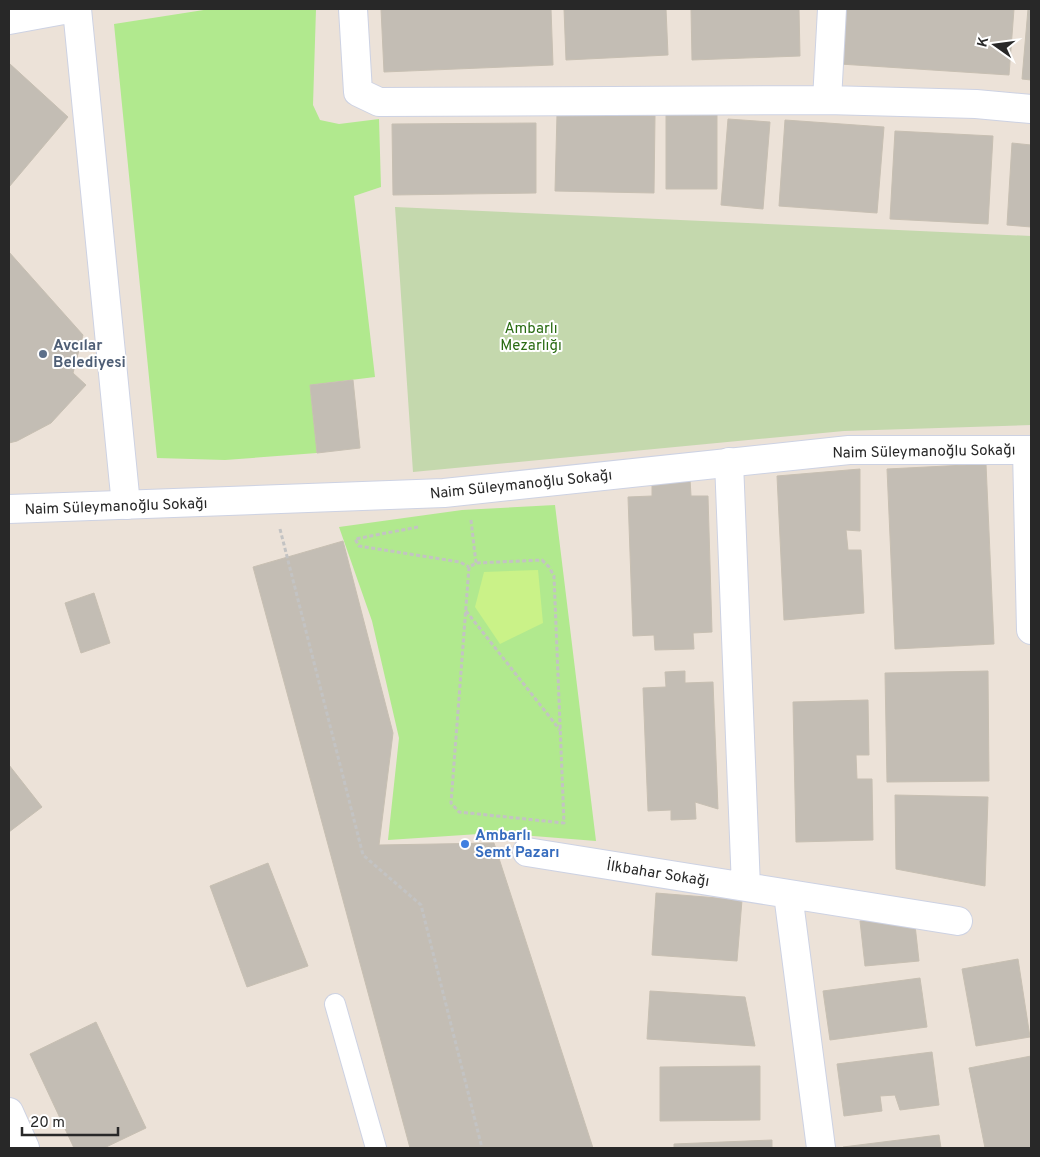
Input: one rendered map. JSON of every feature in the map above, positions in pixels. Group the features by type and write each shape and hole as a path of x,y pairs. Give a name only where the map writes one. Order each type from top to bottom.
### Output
{"street":[{"path":"9,20 65,9 126,505"},
{"path":"353,9 358,92 379,102 827,100 976,104 1031,109"},
{"path":"827,100 832,9"},
{"name":"Naim Süleymanoğlu Sokağı","path":"9,509 444,493 849,450 1029,450"},
{"path":"1029,450 1031,630"},
{"path":"729,462 746,887"},
{"name":"İlkbahar Sokağı","path":"528,852 958,921"},
{"path":"788,894 821,1148"},
{"path":"9,1112 25,1148"}],"lane":[{"path":"335,1004 376,1148"}],"path":[{"path":"273,500 362,855 421,905 482,1148"},
{"path":"471,518 476,562"},
{"path":"420,526 355,539 359,546 460,562 469,566"},
{"path":"542,560 549,566 554,576 564,824 459,812 451,803 469,566 476,562 542,560"},
{"path":"465,611 560,730"}],"green space":[{"path":"210,9 316,9 313,105 320,120 339,124 379,119 381,187 354,196 375,377 310,385 317,453 225,460 157,458 114,24"},
{"name":"Ambarlı Mezarlığı","path":"395,207 1031,236 1031,425 844,431 413,472"},
{"path":"555,505 596,841 494,833 388,840 399,738 372,621 339,527 462,510"},
{"path":"538,570 543,623 500,644 475,607 484,572"}],"building":[{"path":"381,9 551,9 553,65 384,72"},
{"path":"564,9 666,9 668,55 566,60"},
{"path":"691,9 799,9 800,56 692,60"},
{"path":"843,9 1014,9 1009,75 840,64"},
{"path":"1028,9 1031,9 1031,80 1022,79"},
{"path":"9,64 68,117 9,187"},
{"path":"557,114 655,116 654,193 555,191"},
{"path":"666,114 717,114 717,189 666,189"},
{"path":"728,119 770,122 763,209 721,205"},
{"path":"785,120 884,127 877,213 779,206"},
{"path":"536,123 536,193 393,195 392,124"},
{"path":"895,131 993,136 988,224 890,219"},
{"path":"1012,143 1031,145 1031,227 1007,225"},
{"name":"Avcılar Belediyesi","path":"9,252 83,335 73,373 86,385 51,423 17,441 9,443"},
{"path":"353,380 360,448 317,453 310,385"},
{"path":"986,464 994,644 895,649 887,469"},
{"path":"860,469 860,531 846,530 848,550 861,550 864,613 784,620 777,476"},
{"path":"690,479 691,496 708,496 712,632 693,633 694,649 655,650 654,635 633,636 628,497 652,496 652,480"},
{"name":"Ambarlı Semt Pazarı","path":"343,541 393,733 379,845 494,843 593,1148 410,1148 253,567"},
{"path":"94,593 110,643 81,653 65,603"},
{"path":"685,671 685,683 713,682 718,809 695,802 696,819 671,820 671,810 648,811 643,688 666,687 665,672"},
{"path":"988,671 989,781 887,782 885,673"},
{"path":"868,700 869,755 856,755 857,779 872,779 873,840 796,842 793,702"},
{"path":"9,765 42,807 9,832"},
{"path":"895,795 988,797 985,886 896,869"},
{"path":"268,863 308,966 247,987 210,886"},
{"path":"656,893 742,900 737,961 652,955"},
{"path":"914,916 919,961 865,966 860,921"},
{"path":"1018,959 1030,1037 976,1046 962,969"},
{"path":"920,978 927,1027 830,1040 823,991"},
{"path":"650,991 745,997 755,1046 647,1039"},
{"path":"96,1022 146,1128 104,1148 74,1148 30,1054"},
{"path":"932,1052 939,1105 900,1110 895,1095 880,1096 882,1111 844,1116 837,1064"},
{"path":"1031,1056 1031,1148 985,1148 969,1068"},
{"path":"760,1066 760,1120 660,1121 660,1067"},
{"path":"939,1135 941,1148 843,1147"},
{"path":"772,1140 772,1148 674,1148 674,1144"}],"place":[{"name":"Avcılar Belediyesi","path":"43,354"},
{"name":"Ambarlı Semt Pazarı","path":"465,844"}]}
